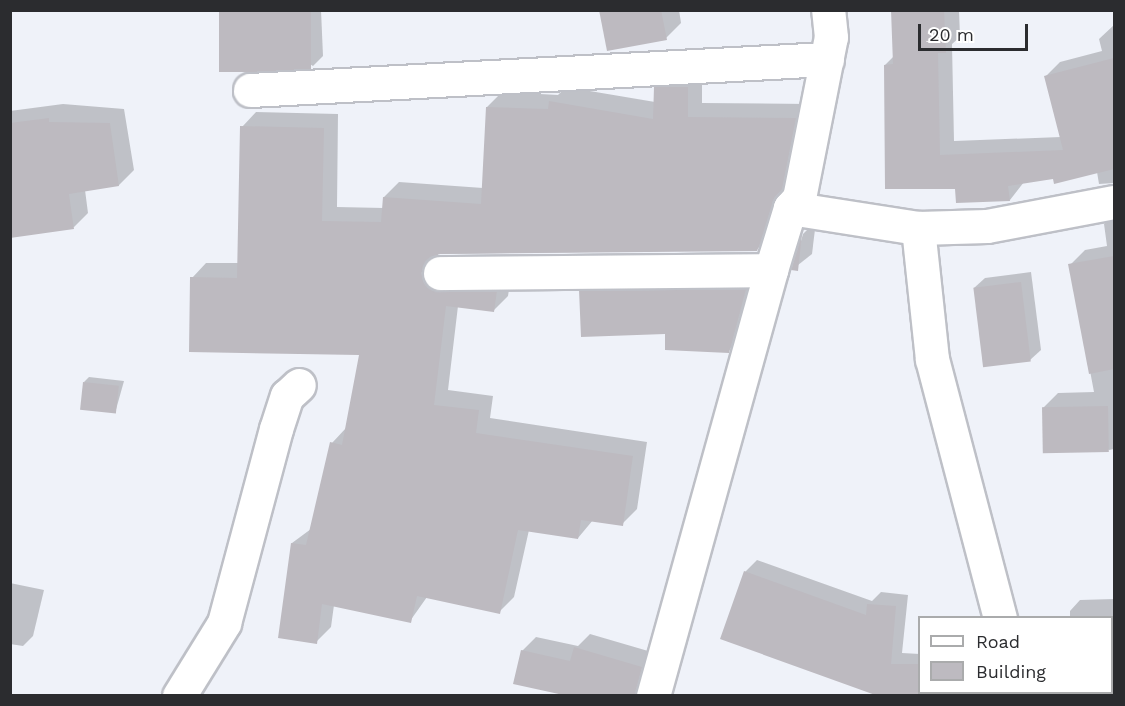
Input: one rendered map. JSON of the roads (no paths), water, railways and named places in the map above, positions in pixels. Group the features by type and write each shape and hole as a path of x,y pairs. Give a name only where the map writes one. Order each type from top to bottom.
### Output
{"street":[{"path":"653,696 771,270 790,208 799,198 827,59 828,10"},
{"path":"250,90 827,59"},
{"path":"790,208 918,228 987,226 1114,202"},
{"path":"918,228 932,359 999,616"},
{"path":"440,273 771,270"},
{"path":"179,696 224,623 276,429 287,396 299,385"}]}
